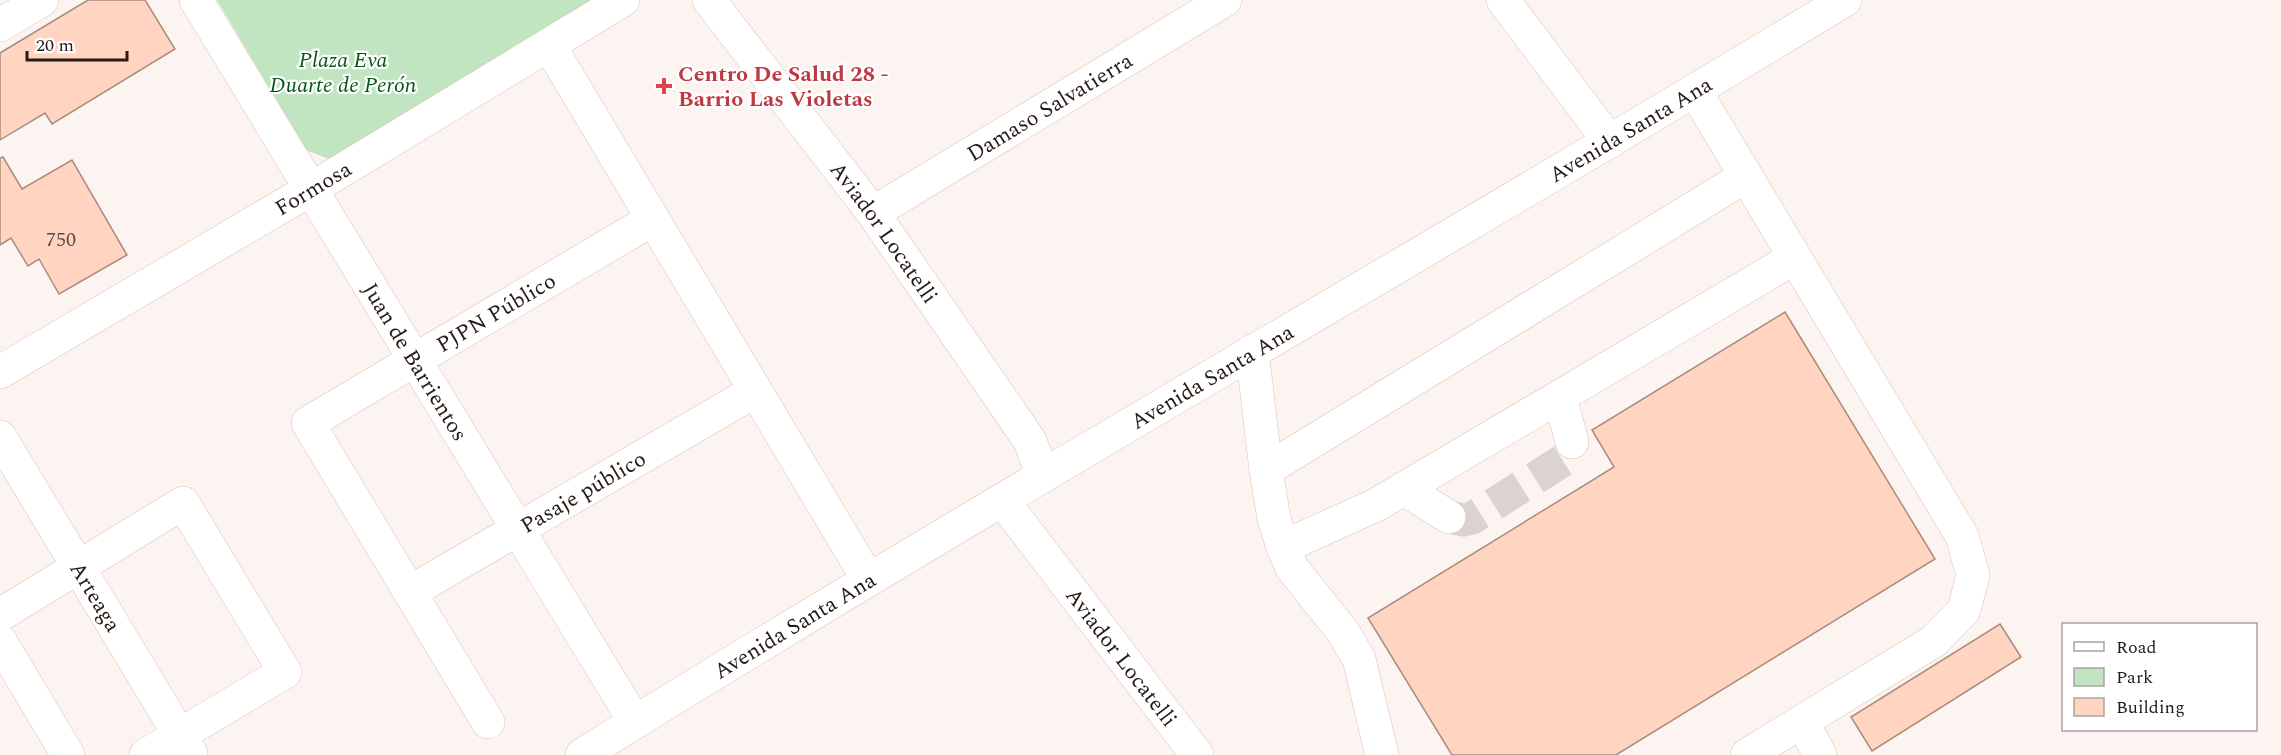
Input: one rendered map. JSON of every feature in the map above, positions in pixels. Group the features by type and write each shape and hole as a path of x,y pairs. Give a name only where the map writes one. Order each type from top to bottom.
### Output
{"street":[{"path":"0,25 42,0"},
{"name":"Juan de Barrientos","path":"196,0 635,722"},
{"name":"Formosa","path":"0,372 311,189 623,0"},
{"name":"Aviador Locatelli","path":"709,0 873,213 1030,441 1043,476"},
{"name":"Damaso Salvatierra","path":"873,213 1225,0"},
{"path":"1503,0 1610,142"},
{"name":"Avenida Santa Ana","path":"582,755 868,579 1610,142 1845,0"},
{"path":"549,45 868,579"},
{"path":"1695,91 1962,536 1973,575 1964,610 1934,641 1747,755"},
{"path":"1266,470 1746,176"},
{"name":"PJPN Público","path":"410,592 308,423 653,219"},
{"path":"1282,547 1376,506 1794,258"},
{"path":"1252,351 1266,470 1274,519 1282,547 1292,568 1344,632 1359,659 1382,755"},
{"name":"Pasaje público","path":"410,592 754,391"},
{"path":"1560,396 1572,442"},
{"name":"Arteaga","path":"0,436 186,746"},
{"path":"1404,489 1449,517"},
{"name":"Aviador Locatelli","path":"1003,501 1197,755"},
{"path":"0,615 183,503 285,672 186,746 146,755"},
{"path":"410,592 488,722"},
{"path":"0,641 68,755"},
{"path":"1802,722 1820,755"}],"green space":[{"name":"Plaza Eva Duarte de Perón","path":"217,0 610,0 334,161 306,150"}],"building":[{"path":"88,0 145,0 175,49 52,124 45,113 0,140 0,53"},
{"path":"3,157 22,189 72,160 127,255 59,294 39,259 28,266 11,238 0,245 0,158"},
{"path":"1785,312 1935,559 1616,755 1452,755 1368,618 1614,467 1592,430"},
{"path":"2000,624 2021,657 1872,751 1851,717"}],"tunnel":[{"path":"1449,517 1464,520 1472,518 1570,456 1572,442"}],"place":[{"name":"Centro De Salud 28 - Barrio Las Violetas","path":"664,86"}]}
